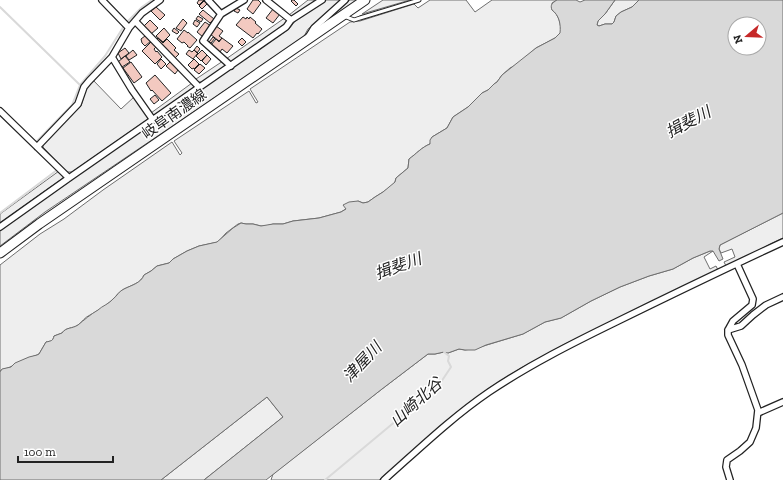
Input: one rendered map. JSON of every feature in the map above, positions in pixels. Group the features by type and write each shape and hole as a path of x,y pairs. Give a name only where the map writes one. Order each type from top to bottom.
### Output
{"main road":[{"name":"岐阜南濃線","path":"0,253 39,224 365,0"}],"street":[{"path":"102,0 129,28"},
{"path":"37,147 78,104 84,87 88,81 112,57 134,21 160,0"},
{"path":"208,0 221,14"},
{"path":"230,66 203,41 221,14 244,0"},
{"path":"266,0 291,20"},
{"path":"307,39 314,28 345,0"},
{"path":"0,227 286,27 291,20 319,1"},
{"path":"134,21 199,87"},
{"path":"112,57 132,90 153,120"},
{"path":"0,111 69,178"},
{"path":"384,480 459,414 520,372 560,350 783,242"},
{"path":"730,480 726,467 727,460 750,442 756,428 758,414 758,410 742,365 728,335 728,330 733,321 752,305 753,299 737,264"},
{"path":"728,330 741,326 766,306 783,297"},
{"path":"758,414 783,402"}],"lane":[{"path":"342,16 354,20 419,0"}],"shaded area":[{"path":"308,0 314,0 314,2 294,16 289,15"},
{"path":"326,0 339,0 340,2 308,29 303,38 45,212 0,246 0,230 69,180 289,29 296,20"},
{"path":"350,0 359,0 318,28 338,9"},
{"path":"383,0 410,0 362,14"},
{"path":"430,0 466,0 475,12 492,0 557,0 552,3 552,10 559,20 561,33 555,38 536,48 518,64 510,68 488,90 482,93 468,107 453,117 447,128 432,137 430,144 409,159 408,168 396,178 395,182 390,187 368,202 363,203 358,201 341,212 319,218 266,226 241,223 238,224 226,233 218,242 199,246 187,251 169,263 157,266 144,275 138,282 122,290 108,303 78,325 54,336 52,340 46,342 39,354 0,371 0,265 40,234 64,219 172,142 180,155 182,153 174,141 249,91 256,103 258,102 250,89 350,22 360,21 414,4 418,8"},
{"path":"615,0 639,0 632,7 616,16 612,24 597,25 598,21"},
{"path":"286,17 287,22 233,62 226,59"},
{"path":"223,61 225,66 202,82 199,82 196,79"},
{"path":"93,80 121,109 134,97 148,116 148,119 72,172 67,172 43,147 43,143 81,106 87,86"},
{"path":"192,83 194,87 154,115 151,113"},
{"path":"59,171 64,176 63,178 0,223 0,214"},
{"path":"783,213 783,238 726,266 724,262 735,257 732,249 721,253 719,249 720,245"},
{"path":"710,251 713,251 704,257 710,269 716,266 718,270 563,345 521,368 489,388 456,413 379,480 271,480 273,474 428,354 448,353 459,349 465,350 477,348 523,334 545,322 561,318 620,287 673,269"},
{"path":"267,397 283,417 204,480 161,480"}],"water":[{"path":"557,0 576,0 580,2 585,0 615,0 598,21 597,25 599,26 612,24 616,16 632,7 639,0 783,0 783,213 720,245 719,249 723,259 719,261 713,251 710,251 673,269 620,287 561,318 545,322 523,334 486,345 475,350 459,349 448,353 428,354 266,480 204,480 283,417 267,397 161,480 0,480 0,372 2,369 11,367 15,363 39,354 46,342 52,340 54,336 78,325 110,302 121,291 138,282 144,275 157,266 169,263 187,251 199,246 217,242 241,223 261,226 283,224 293,221 319,218 341,212 346,209 343,205 349,202 368,202 395,182 396,178 408,168 409,159 430,144 432,137 447,128 453,117 468,107 482,93 497,82 502,75 536,48 555,38 560,33 559,20 551,8 552,4"}],"building":[{"path":"199,0 204,0 199,5 197,3"},
{"path":"253,0 258,0 261,3 253,14 247,9"},
{"path":"292,0 298,4 296,6 291,1"},
{"path":"204,1 207,4 202,9 199,6"},
{"path":"156,7 165,15 160,20 151,11"},
{"path":"236,8 240,10 238,13 234,11"},
{"path":"273,9 280,14 273,23 266,18"},
{"path":"203,10 214,19 210,23 199,14"},
{"path":"198,16 203,19 201,22 196,19"},
{"path":"243,17 246,19 247,17 249,19 250,17 262,29 253,38 236,25"},
{"path":"183,19 187,23 181,31 176,28"},
{"path":"150,20 158,28 151,34 144,26"},
{"path":"195,20 200,23 197,27 193,24"},
{"path":"205,22 211,26 203,37 197,32"},
{"path":"216,26 223,31 219,36 222,38 219,41 210,34"},
{"path":"164,28 170,35 163,42 156,36"},
{"path":"174,28 179,32 177,34 172,31"},
{"path":"184,30 197,40 190,48 184,42 182,43 177,39"},
{"path":"145,36 151,41 145,46 141,39"},
{"path":"213,37 215,38 211,43 209,42"},
{"path":"158,38 163,43 167,39 176,48 174,50 179,54 174,59 155,41"},
{"path":"222,38 233,46 227,53 222,49 220,52 211,45 216,39 219,42"},
{"path":"242,38 246,42 242,46 238,42"},
{"path":"152,41 157,46 154,49 162,57 155,64 142,51"},
{"path":"197,46 200,49 197,53 194,50"},
{"path":"125,48 129,53 121,59 118,53"},
{"path":"133,50 137,55 129,60 126,56"},
{"path":"189,50 192,52 194,50 198,53 193,59 186,54"},
{"path":"202,50 207,55 201,61 196,56"},
{"path":"207,55 211,59 206,65 202,61"},
{"path":"125,56 130,62 122,67 118,62"},
{"path":"161,59 166,64 161,69 157,64"},
{"path":"194,59 199,64 192,69 188,65"},
{"path":"131,62 142,77 134,83 123,68"},
{"path":"170,62 178,70 175,74 166,66"},
{"path":"200,64 205,68 199,74 194,70"},
{"path":"155,75 171,93 162,101 152,90 151,91 146,83"},
{"path":"155,95 159,100 154,104 150,99"}],"waterway":[{"path":"128,21 142,7 152,0"},
{"path":"230,5 239,0"},
{"path":"0,7 80,85"},
{"path":"37,141 72,105 80,85 105,56 124,26"},
{"path":"0,213 57,170"},
{"name":"山崎北谷","path":"325,480 439,385 451,367 448,361 449,356 444,352 445,351"}],"water label":[{"name":"揖斐川","path":"688,122"},
{"name":"揖斐川","path":"398,266"},
{"name":"津屋川","path":"362,362"}]}
